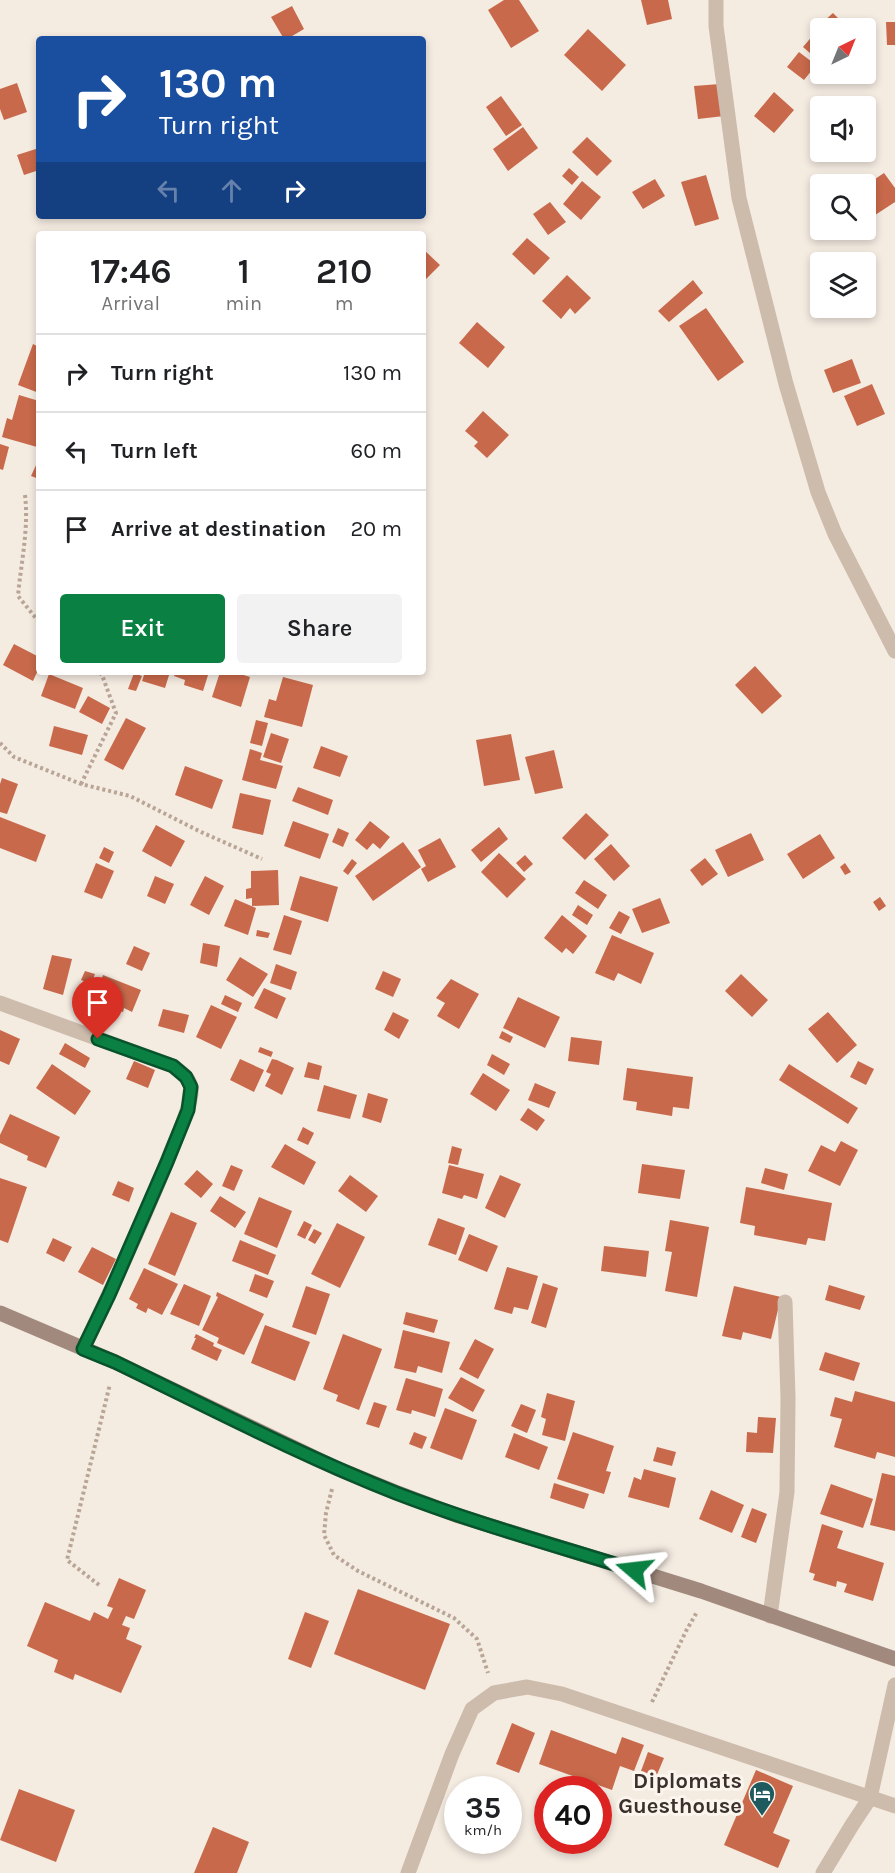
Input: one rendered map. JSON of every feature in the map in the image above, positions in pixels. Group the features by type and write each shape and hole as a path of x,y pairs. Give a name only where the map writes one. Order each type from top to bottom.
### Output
{"street":[{"path":"716,0 716,26 739,198 786,384 818,492 835,534 895,651"},
{"path":"0,1003 173,1066 186,1077 191,1087 188,1110 167,1162 83,1349"},
{"path":"770,1616 787,1492 788,1398 785,1302"},
{"path":"0,1313 115,1362 336,1468 456,1515 700,1591 895,1659"},
{"path":"824,1873 870,1798 895,1685"},
{"path":"408,1873 452,1754 472,1709 494,1693 527,1687 562,1694 895,1806"}],"path":[{"path":"25,495 27,532 18,596 36,618"},
{"path":"81,783 116,713 102,675"},
{"path":"0,743 14,757 81,783 130,796 201,832 262,859"},
{"path":"99,1585 68,1560 115,1362"},
{"path":"336,1468 326,1513 324,1535 334,1555 358,1571 454,1618 477,1639 494,1693"},
{"path":"642,1721 697,1613 700,1591"}],"building":[{"path":"504,0 519,0 539,31 511,48 488,10"},
{"path":"641,0 668,0 672,19 647,25"},
{"path":"292,6 304,29 292,36 282,36 271,17"},
{"path":"833,13 838,18 827,18"},
{"path":"886,22 895,22 895,45 887,45"},
{"path":"588,29 626,65 602,91 564,55"},
{"path":"810,39 810,53 803,47"},
{"path":"799,52 810,60 810,72 804,80 787,67"},
{"path":"17,83 27,112 4,120 0,109 0,89"},
{"path":"720,84 724,116 698,119 694,86"},
{"path":"774,92 794,110 774,133 754,116"},
{"path":"501,96 522,125 506,136 486,107"},
{"path":"523,127 538,148 508,171 493,149"},
{"path":"587,137 612,161 597,176 572,152"},
{"path":"36,149 36,171 24,175 17,155"},
{"path":"569,168 579,177 572,185 562,176"},
{"path":"884,173 895,188 895,202 876,214 876,178"},
{"path":"706,175 719,219 695,226 681,182"},
{"path":"655,179 665,196 643,209 632,192"},
{"path":"582,181 601,197 581,220 563,204"},
{"path":"550,202 566,222 548,235 533,214"},
{"path":"527,238 550,258 534,275 512,254"},
{"path":"426,252 440,265 426,279"},
{"path":"567,275 591,298 575,314 570,308 561,319 542,301"},
{"path":"693,280 703,293 669,322 658,311"},
{"path":"706,308 744,362 718,381 679,326"},
{"path":"477,322 505,347 488,368 459,343"},
{"path":"33,344 36,346 36,392 18,385"},
{"path":"852,359 861,383 833,393 824,370"},
{"path":"872,384 885,414 857,426 844,396"},
{"path":"19,395 36,400 36,447 2,437 7,418 12,420"},
{"path":"483,411 509,435 487,458 474,446 478,442 465,431"},
{"path":"0,444 9,447 3,470 0,469"},
{"path":"36,465 36,478 31,476"},
{"path":"14,644 36,655 36,674 33,681 3,665"},
{"path":"755,666 782,696 762,714 735,685"},
{"path":"49,675 83,688 75,709 41,696"},
{"path":"133,675 142,676 136,691 128,689"},
{"path":"144,675 169,675 165,688 142,681"},
{"path":"208,675 203,691 184,685 185,680 174,676"},
{"path":"219,675 250,677 241,707 212,697"},
{"path":"283,677 313,685 302,727 264,717 269,699 276,701"},
{"path":"88,696 110,708 102,724 79,712"},
{"path":"126,718 146,728 123,770 104,760"},
{"path":"256,720 268,723 262,746 250,743"},
{"path":"54,726 88,735 82,755 49,746"},
{"path":"271,733 289,739 281,763 263,757"},
{"path":"511,734 520,780 484,786 476,740"},
{"path":"321,746 348,756 340,777 313,768"},
{"path":"250,749 262,753 260,760 283,766 276,789 242,780"},
{"path":"554,750 563,788 535,794 525,757"},
{"path":"185,766 223,780 212,809 175,795"},
{"path":"2,778 18,784 7,814 0,812"},
{"path":"298,787 333,800 328,815 292,801"},
{"path":"240,793 271,800 263,835 232,828"},
{"path":"586,813 609,835 585,860 562,838"},
{"path":"0,817 46,835 36,862 0,848"},
{"path":"293,821 329,834 320,859 284,846"},
{"path":"370,821 390,837 380,849 373,843 367,850 355,840"},
{"path":"156,825 185,841 171,867 142,851"},
{"path":"499,827 508,839 481,862 471,850"},
{"path":"338,828 349,833 343,847 332,842"},
{"path":"751,833 764,860 728,877 715,850"},
{"path":"820,834 835,858 803,879 787,854"},
{"path":"440,838 456,867 428,882 421,869 426,866 418,850"},
{"path":"403,842 421,867 373,901 355,876"},
{"path":"611,844 630,866 614,881 594,859"},
{"path":"104,847 114,852 109,863 99,858"},
{"path":"499,853 526,879 507,898 481,872"},
{"path":"525,855 533,864 524,872 516,863"},
{"path":"705,858 718,874 702,886 690,870"},
{"path":"352,859 357,863 348,875 343,871"},
{"path":"96,863 114,871 102,899 84,892"},
{"path":"845,863 851,872 845,875 840,867"},
{"path":"278,870 279,905 252,906 252,898 246,899 246,889 251,888 251,871"},
{"path":"155,876 174,884 165,904 147,896"},
{"path":"205,876 224,886 209,915 190,905"},
{"path":"300,876 338,887 328,922 290,910"},
{"path":"584,880 607,895 598,909 575,893"},
{"path":"880,897 886,906 879,911 873,902"},
{"path":"660,898 670,923 642,933 632,909"},
{"path":"235,899 256,908 248,935 224,926"},
{"path":"578,905 593,915 587,925 572,915"},
{"path":"619,911 630,917 621,934 609,928"},
{"path":"284,915 302,921 291,955 273,950"},
{"path":"562,915 587,936 573,954 566,948 562,953 544,938"},
{"path":"257,930 270,933 268,938 256,936"},
{"path":"612,935 654,953 641,984 618,973 614,981 595,973"},
{"path":"203,943 220,946 217,967 200,963"},
{"path":"134,946 150,953 142,971 126,964"},
{"path":"52,955 72,959 63,995 43,989"},
{"path":"240,957 268,974 253,997 226,980"},
{"path":"276,964 297,972 291,990 270,983"},
{"path":"85,971 95,974 91,984 81,980"},
{"path":"383,971 401,979 393,997 375,989"},
{"path":"741,974 768,1000 752,1017 725,991"},
{"path":"103,975 141,990 132,1012 124,1008 123,1012 113,1009 115,1005 95,997"},
{"path":"451,979 479,994 459,1029 437,1016 445,1003 436,998"},
{"path":"264,988 286,998 277,1019 254,1008"},
{"path":"225,995 242,1003 238,1012 221,1004"},
{"path":"518,997 560,1017 545,1048 503,1028"},
{"path":"211,1005 237,1017 221,1049 196,1037"},
{"path":"163,1009 189,1015 184,1033 158,1026"},
{"path":"393,1012 409,1020 399,1039 384,1030"},
{"path":"828,1012 857,1045 837,1063 808,1029"},
{"path":"0,1030 20,1039 9,1065 0,1061"},
{"path":"502,1031 513,1037 510,1043 499,1038"},
{"path":"571,1037 602,1041 599,1065 568,1061"},
{"path":"65,1043 90,1058 85,1068 59,1054"},
{"path":"260,1047 273,1052 271,1057 258,1052"},
{"path":"492,1054 510,1064 504,1075 487,1065"},
{"path":"240,1059 264,1070 254,1092 230,1080"},
{"path":"272,1059 294,1068 282,1095 265,1086 271,1074 266,1072"},
{"path":"134,1061 155,1070 148,1088 126,1079"},
{"path":"858,1061 874,1069 866,1085 850,1077"},
{"path":"308,1062 322,1066 319,1080 304,1077"},
{"path":"52,1064 91,1091 75,1115 36,1088"},
{"path":"789,1064 858,1108 848,1124 779,1080"},
{"path":"627,1068 693,1077 689,1109 673,1107 672,1116 636,1110 637,1102 623,1100"},
{"path":"483,1073 510,1090 496,1111 470,1094"},
{"path":"535,1083 556,1092 549,1108 528,1100"},
{"path":"324,1085 357,1095 350,1119 317,1111"},
{"path":"368,1093 388,1099 381,1123 362,1117"},
{"path":"528,1108 545,1120 537,1131 520,1120"},
{"path":"10,1114 60,1137 46,1168 27,1160 28,1156 0,1143 0,1135"},
{"path":"303,1127 314,1133 308,1145 297,1140"},
{"path":"841,1141 858,1150 840,1186 808,1171 821,1145 835,1152"},
{"path":"285,1144 316,1162 304,1185 271,1167"},
{"path":"452,1146 462,1149 458,1165 448,1163"},
{"path":"642,1164 685,1170 680,1199 638,1193"},
{"path":"231,1165 243,1170 234,1191 222,1186"},
{"path":"449,1165 484,1174 477,1199 464,1195 462,1199 442,1193"},
{"path":"765,1168 788,1174 784,1190 761,1183"},
{"path":"197,1170 213,1184 201,1198 184,1184"},
{"path":"350,1175 378,1196 366,1212 338,1191"},
{"path":"500,1175 521,1184 505,1218 485,1208"},
{"path":"0,1178 27,1187 8,1243 0,1240"},
{"path":"118,1181 134,1188 129,1202 112,1195"},
{"path":"746,1187 832,1203 825,1241 808,1238 806,1245 754,1235 755,1226 740,1223"},
{"path":"220,1196 246,1212 235,1228 210,1211"},
{"path":"259,1197 292,1211 277,1248 244,1234"},
{"path":"171,1212 197,1223 175,1276 148,1264"},
{"path":"438,1218 465,1228 456,1255 428,1245"},
{"path":"670,1220 709,1227 697,1297 665,1291 672,1252 665,1251"},
{"path":"304,1221 312,1225 305,1239 297,1235"},
{"path":"337,1223 365,1237 340,1288 311,1274"},
{"path":"314,1229 322,1233 315,1244 308,1240"},
{"path":"469,1234 498,1246 487,1272 458,1260"},
{"path":"53,1238 72,1247 64,1262 46,1253"},
{"path":"240,1240 276,1255 268,1275 232,1261"},
{"path":"604,1246 649,1251 646,1277 601,1271"},
{"path":"92,1247 116,1259 103,1285 78,1272"},
{"path":"507,1267 538,1276 528,1310 514,1307 512,1314 494,1309"},
{"path":"144,1268 178,1284 162,1315 148,1308 146,1313 136,1308 138,1304 129,1299"},
{"path":"255,1274 274,1281 267,1298 249,1291"},
{"path":"543,1283 558,1288 546,1328 531,1323"},
{"path":"184,1284 211,1296 199,1326 170,1314"},
{"path":"829,1285 865,1296 860,1310 825,1300"},
{"path":"306,1286 330,1294 316,1335 292,1327"},
{"path":"734,1286 781,1297 771,1339 743,1332 741,1340 722,1336"},
{"path":"217,1292 264,1314 244,1355 217,1343 219,1338 202,1330 218,1297"},
{"path":"406,1312 438,1320 434,1333 403,1324"},
{"path":"265,1325 310,1342 295,1381 251,1363"},
{"path":"403,1330 450,1342 442,1373 418,1366 416,1373 394,1368"},
{"path":"196,1334 222,1350 217,1361 191,1349"},
{"path":"343,1334 382,1349 359,1410 336,1401 338,1395 323,1389"},
{"path":"475,1339 494,1349 478,1379 459,1369"},
{"path":"825,1352 860,1363 854,1381 819,1370"},
{"path":"461,1377 485,1390 473,1412 448,1398"},
{"path":"406,1378 443,1389 435,1417 412,1410 411,1414 396,1410"},
{"path":"855,1391 895,1402 895,1457 877,1452 875,1459 834,1447 842,1419 830,1416 835,1397 852,1402"},
{"path":"547,1393 575,1401 565,1441 542,1435 546,1419 541,1417"},
{"path":"374,1402 387,1406 379,1428 366,1424"},
{"path":"521,1404 536,1410 527,1433 511,1426"},
{"path":"445,1408 477,1420 462,1460 430,1448"},
{"path":"758,1417 776,1418 773,1453 746,1452 747,1432 757,1433"},
{"path":"414,1432 427,1437 422,1449 409,1444"},
{"path":"573,1432 614,1446 606,1471 611,1472 604,1494 557,1479"},
{"path":"514,1433 548,1447 539,1470 505,1457"},
{"path":"657,1447 676,1452 672,1466 653,1461"},
{"path":"644,1469 676,1478 669,1508 628,1497 634,1477 641,1480"},
{"path":"882,1473 895,1476 895,1531 870,1525"},
{"path":"554,1483 589,1494 584,1509 550,1498"},
{"path":"831,1484 873,1499 863,1528 820,1514"},
{"path":"711,1490 744,1505 732,1533 699,1519"},
{"path":"752,1508 767,1514 756,1543 741,1537"},
{"path":"822,1524 843,1531 837,1548 884,1563 873,1601 844,1592 847,1584 837,1581 836,1587 813,1580 815,1574 809,1572"},
{"path":"119,1578 146,1590 134,1619 126,1616 122,1625 130,1628 126,1639 142,1646 121,1693 75,1674 73,1680 54,1672 58,1660 27,1646 45,1602 90,1621 94,1612 108,1619 113,1608 107,1606"},
{"path":"358,1589 450,1624 425,1690 334,1654"},
{"path":"305,1612 329,1621 311,1668 288,1659"},
{"path":"512,1723 535,1733 519,1773 496,1764"},
{"path":"551,1730 616,1754 622,1737 644,1745 634,1771 620,1766 612,1790 612,1776 573,1776 539,1764"},
{"path":"648,1752 664,1758 656,1777 641,1771"},
{"path":"756,1770 793,1786 773,1833 790,1840 778,1868 724,1845"},
{"path":"19,1789 75,1810 56,1862 0,1840"},
{"path":"213,1827 249,1842 237,1873 194,1873"}],"place":[{"name":"Diplomats Guesthouse","path":"762,1817"}],"route":[{"path":"98,1039 173,1066 186,1077 191,1087 188,1110 167,1162 83,1349 115,1362 336,1468 395,1492 456,1515 634,1570"}]}
